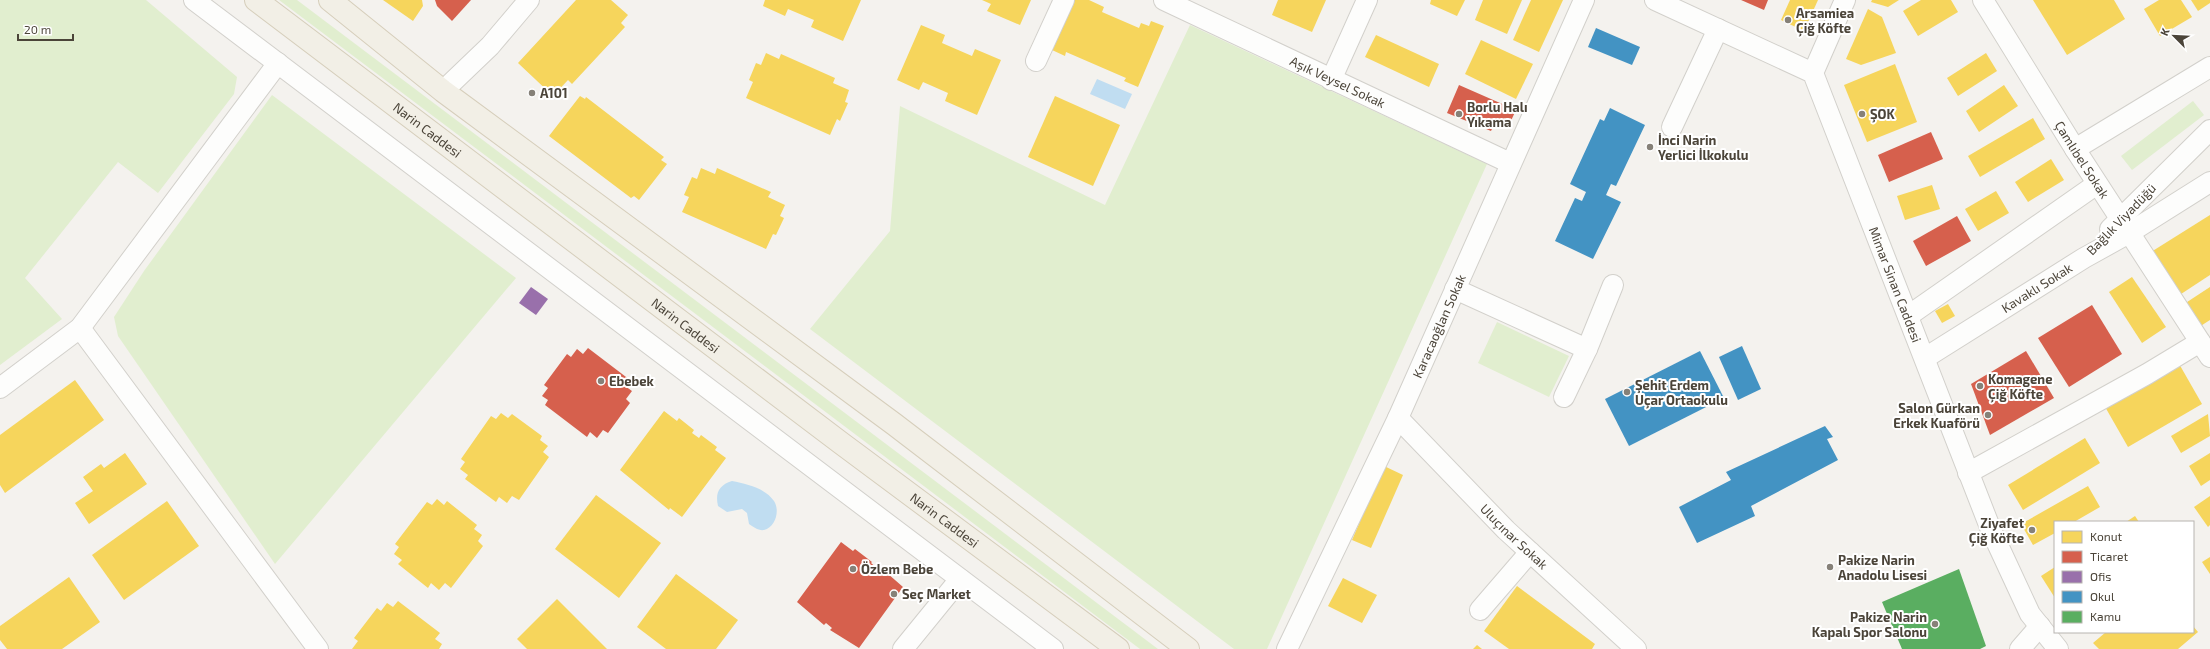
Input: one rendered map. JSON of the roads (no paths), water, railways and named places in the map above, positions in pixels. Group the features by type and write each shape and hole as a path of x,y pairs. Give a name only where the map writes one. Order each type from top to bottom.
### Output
{"main road":[{"name":"Narin Caddesi","path":"256,0 835,438 1118,649"},
{"path":"330,0 444,91 894,424 1188,649"}],"street":[{"path":"194,0 1053,649"},
{"path":"444,91 490,46 529,0"},
{"path":"1036,61 1064,0"},
{"name":"Aşık Veysel Sokak","path":"1164,0 1331,80 1510,163"},
{"path":"1331,80 1367,0"},
{"name":"Karacaoğlan Sokak","path":"1287,649 1398,418 1510,163 1584,0"},
{"path":"1655,0 1813,72 1845,0"},
{"name":"Çamlıbel Sokak","path":"1983,0 2097,184 2205,350"},
{"path":"1672,127 1718,29"},
{"path":"0,388 80,328 278,63"},
{"path":"2075,149 2210,67"},
{"name":"Mimar Sinan Caddesi","path":"1813,72 1991,530 2030,614 2058,649"},
{"name":"Bağlık Viyadüğü","path":"2124,226 2210,130"},
{"name":"Bağlık Viyadüğü","path":"2084,258 2124,226 2210,148"},
{"path":"2124,226 2210,182"},
{"path":"1908,316 2097,184"},
{"name":"Kavaklı Sokak","path":"1925,358 2084,258"},
{"path":"1564,397 1587,349 1613,285"},
{"path":"1455,288 1587,349"},
{"path":"80,328 318,649"},
{"path":"1968,473 2147,374 2205,350"},
{"name":"Uluçınar Sokak","path":"1398,418 1506,530 1534,555 1624,645"},
{"path":"1483,612 1534,555"},
{"path":"903,649 960,579"},
{"path":"2020,649 2040,626"}],"water":[{"path":"1097,79 1132,94 1125,109 1090,94"},
{"path":"732,481 750,485 761,490 774,501 777,509 776,518 768,528 760,530 749,524 747,513 742,509 727,512 718,506 717,497 719,490 721,487"}],"place":[{"name":"Arsamiea Çiğ Köfte","path":"1788,20"},
{"name":"A101","path":"532,93"},
{"name":"Borlu Halı Yıkama","path":"1459,114"},
{"name":"ŞOK","path":"1862,114"},
{"name":"İnci Narin Yerlici İlkokulu","path":"1650,147"},
{"name":"Ebebek","path":"601,381"},
{"name":"Komagene Çiğ Köfte","path":"1980,386"},
{"name":"Şehit Erdem Uçar Ortaokulu","path":"1627,392"},
{"name":"Salon Gürkan Erkek Kuaförü","path":"1988,415"},
{"name":"Ziyafet Çiğ Köfte","path":"2032,530"},
{"name":"Pakize Narin Anadolu Lisesi","path":"1830,567"},
{"name":"Özlem Bebe","path":"853,569"},
{"name":"Seç Market","path":"894,594"},
{"name":"Pakize Narin Kapalı Spor Salonu","path":"1935,624"}]}
